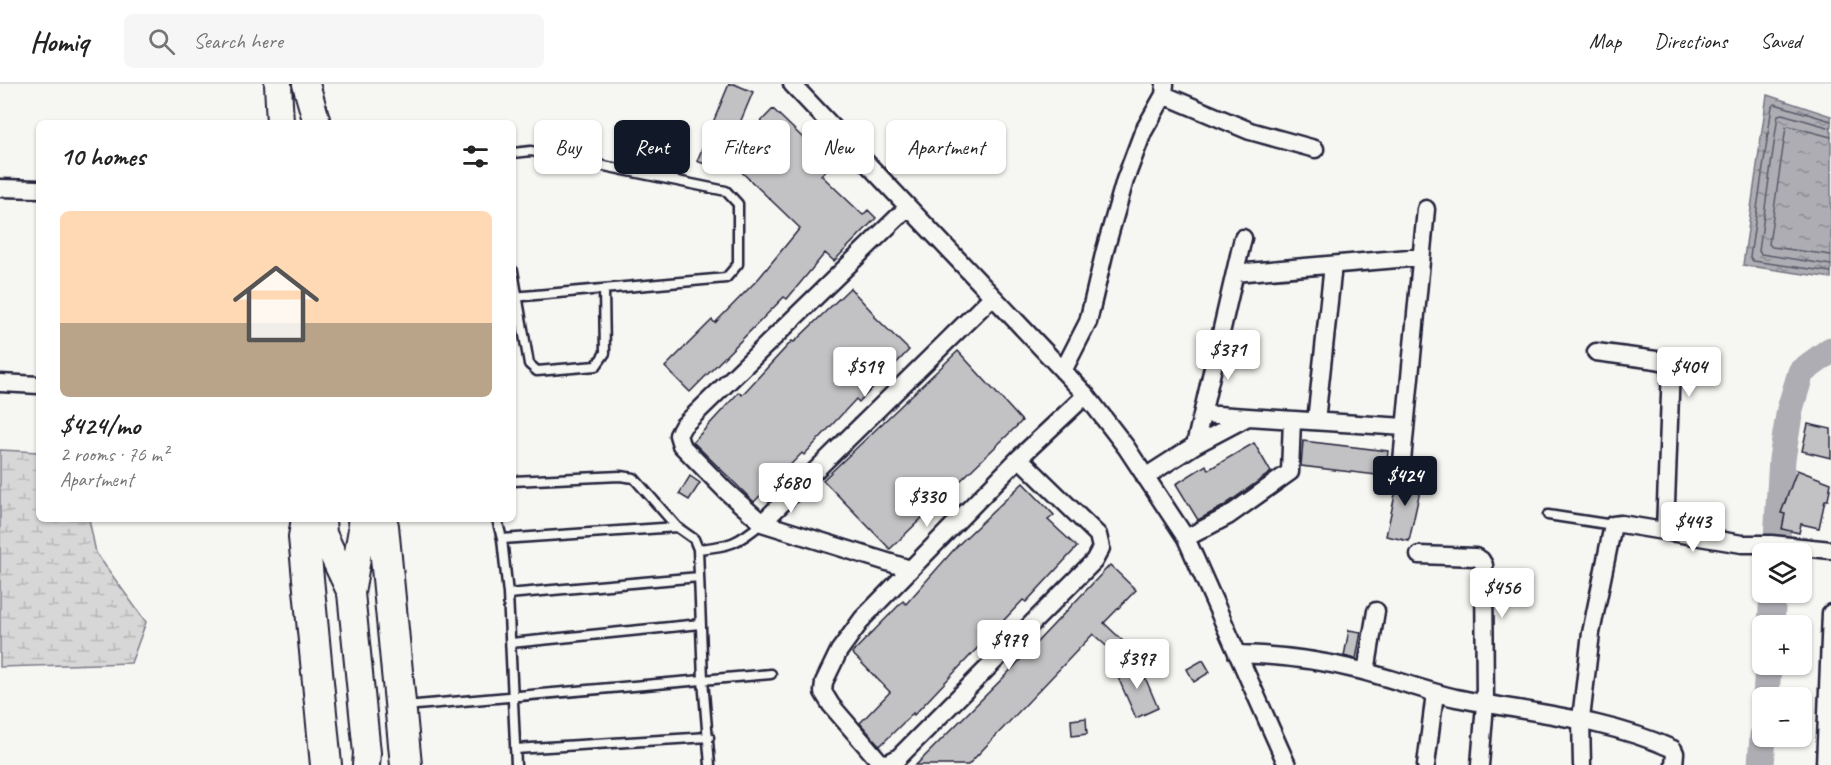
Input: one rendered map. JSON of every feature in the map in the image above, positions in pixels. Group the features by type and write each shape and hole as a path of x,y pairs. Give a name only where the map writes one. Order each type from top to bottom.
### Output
{"highway":[{"path":"306,522 304,537 326,765"},
{"path":"381,522 402,706 406,765"}],"main road":[{"path":"278,84 280,120"},
{"path":"306,84 316,120"},
{"path":"322,522 323,534 351,593"},
{"path":"361,522 351,593 368,761"}],"street":[{"path":"792,84 1086,395 1126,447 1186,538 1287,765"},
{"path":"1063,371 1088,322 1125,180 1143,132 1164,89 1250,131 1315,149"},
{"path":"0,188 36,189"},
{"path":"907,208 683,426 678,435 681,445 726,491 762,523 910,569"},
{"path":"1402,461 1426,209"},
{"path":"1195,445 1243,238"},
{"path":"1235,273 1421,257"},
{"path":"1316,421 1333,265"},
{"path":"762,523 992,297"},
{"path":"1596,352 1656,360 1665,362 1671,367 1665,531"},
{"path":"0,383 36,385"},
{"path":"1018,458 1098,535 1101,548 1094,561 898,758 888,764 880,762 831,705 823,692 824,682 839,651 863,618 910,569 1018,458 1086,395"},
{"path":"1202,414 1405,427"},
{"path":"1145,477 1195,445 1248,417"},
{"path":"1186,538 1227,516 1290,472 1292,420"},
{"path":"1582,765 1581,719 1592,633 1613,525 1621,524 1742,544 1771,544 1831,550"},
{"path":"1419,555 1475,557 1484,565 1485,704 1480,765"},
{"path":"1366,672 1376,611"},
{"path":"1825,765 1831,613"},
{"path":"1237,654 1278,655 1318,661 1366,672 1435,693 1485,704 1581,719 1627,731 1673,749 1674,765"},
{"path":"1426,765 1435,693"}],"lane":[{"path":"516,153 531,151 726,191 738,204 738,264 726,278 516,297"},
{"path":"516,301 530,364 537,371 596,366 606,353 604,289"},
{"path":"516,481 620,476 634,478 677,526 694,539 698,549 703,680 710,765"},
{"path":"1548,515 1613,525"},
{"path":"498,522 502,539 508,594 516,765"},
{"path":"698,549 727,546 741,541 762,523"},
{"path":"502,539 677,526"},
{"path":"508,594 699,577"},
{"path":"511,643 700,624"},
{"path":"402,706 771,674"},
{"path":"515,749 709,736"}],"green space":[{"path":"0,450 36,452 36,522 90,522 96,553 146,622 131,663 0,667"}],"water":[{"path":"1767,95 1831,116 1831,278 1743,265"}],"building":[{"path":"729,84 753,92 741,120 714,120"},
{"path":"773,109 784,120 762,120"},
{"path":"790,125 802,137 802,174 822,174 863,215 868,210 876,218 834,261 825,253 787,299 784,297 690,392 665,367 712,320 715,323 759,278 800,228 744,174 790,174"},
{"path":"702,149 702,163 697,161"},
{"path":"850,288 874,316 909,350 859,402 856,399 804,455 802,453 754,502 693,442 739,392 742,395 792,341 794,342"},
{"path":"958,351 1022,421 890,549 823,480"},
{"path":"1808,424 1831,429 1831,458 1802,451"},
{"path":"1303,441 1388,451 1385,476 1301,466"},
{"path":"1254,443 1271,472 1222,507 1198,520 1176,484 1206,465 1208,470"},
{"path":"1797,470 1831,483 1819,528 1801,524 1799,533 1782,529 1785,514 1781,513"},
{"path":"1400,472 1423,477 1409,541 1386,536"},
{"path":"690,476 700,483 689,500 679,494"},
{"path":"1023,483 1054,515 1048,520 1077,547 1026,602 1023,600 914,715 913,713 880,746 860,723 890,692 852,653 903,601 906,604 958,545"},
{"path":"1110,565 1136,590 1104,623 1125,643 1115,654 1093,634 968,765 916,765 1003,678"},
{"path":"1349,630 1361,632 1356,659 1344,656"},
{"path":"1203,660 1210,672 1194,682 1187,669"},
{"path":"1139,663 1158,708 1136,718 1116,673"},
{"path":"1086,718 1087,734 1072,736 1071,720"}],"waterway":[{"path":"1777,543 1782,459 1790,409 1801,372 1831,350"},
{"path":"1772,603 1772,615"},
{"path":"1767,675 1767,687"},
{"path":"1761,765 1762,747"}]}
